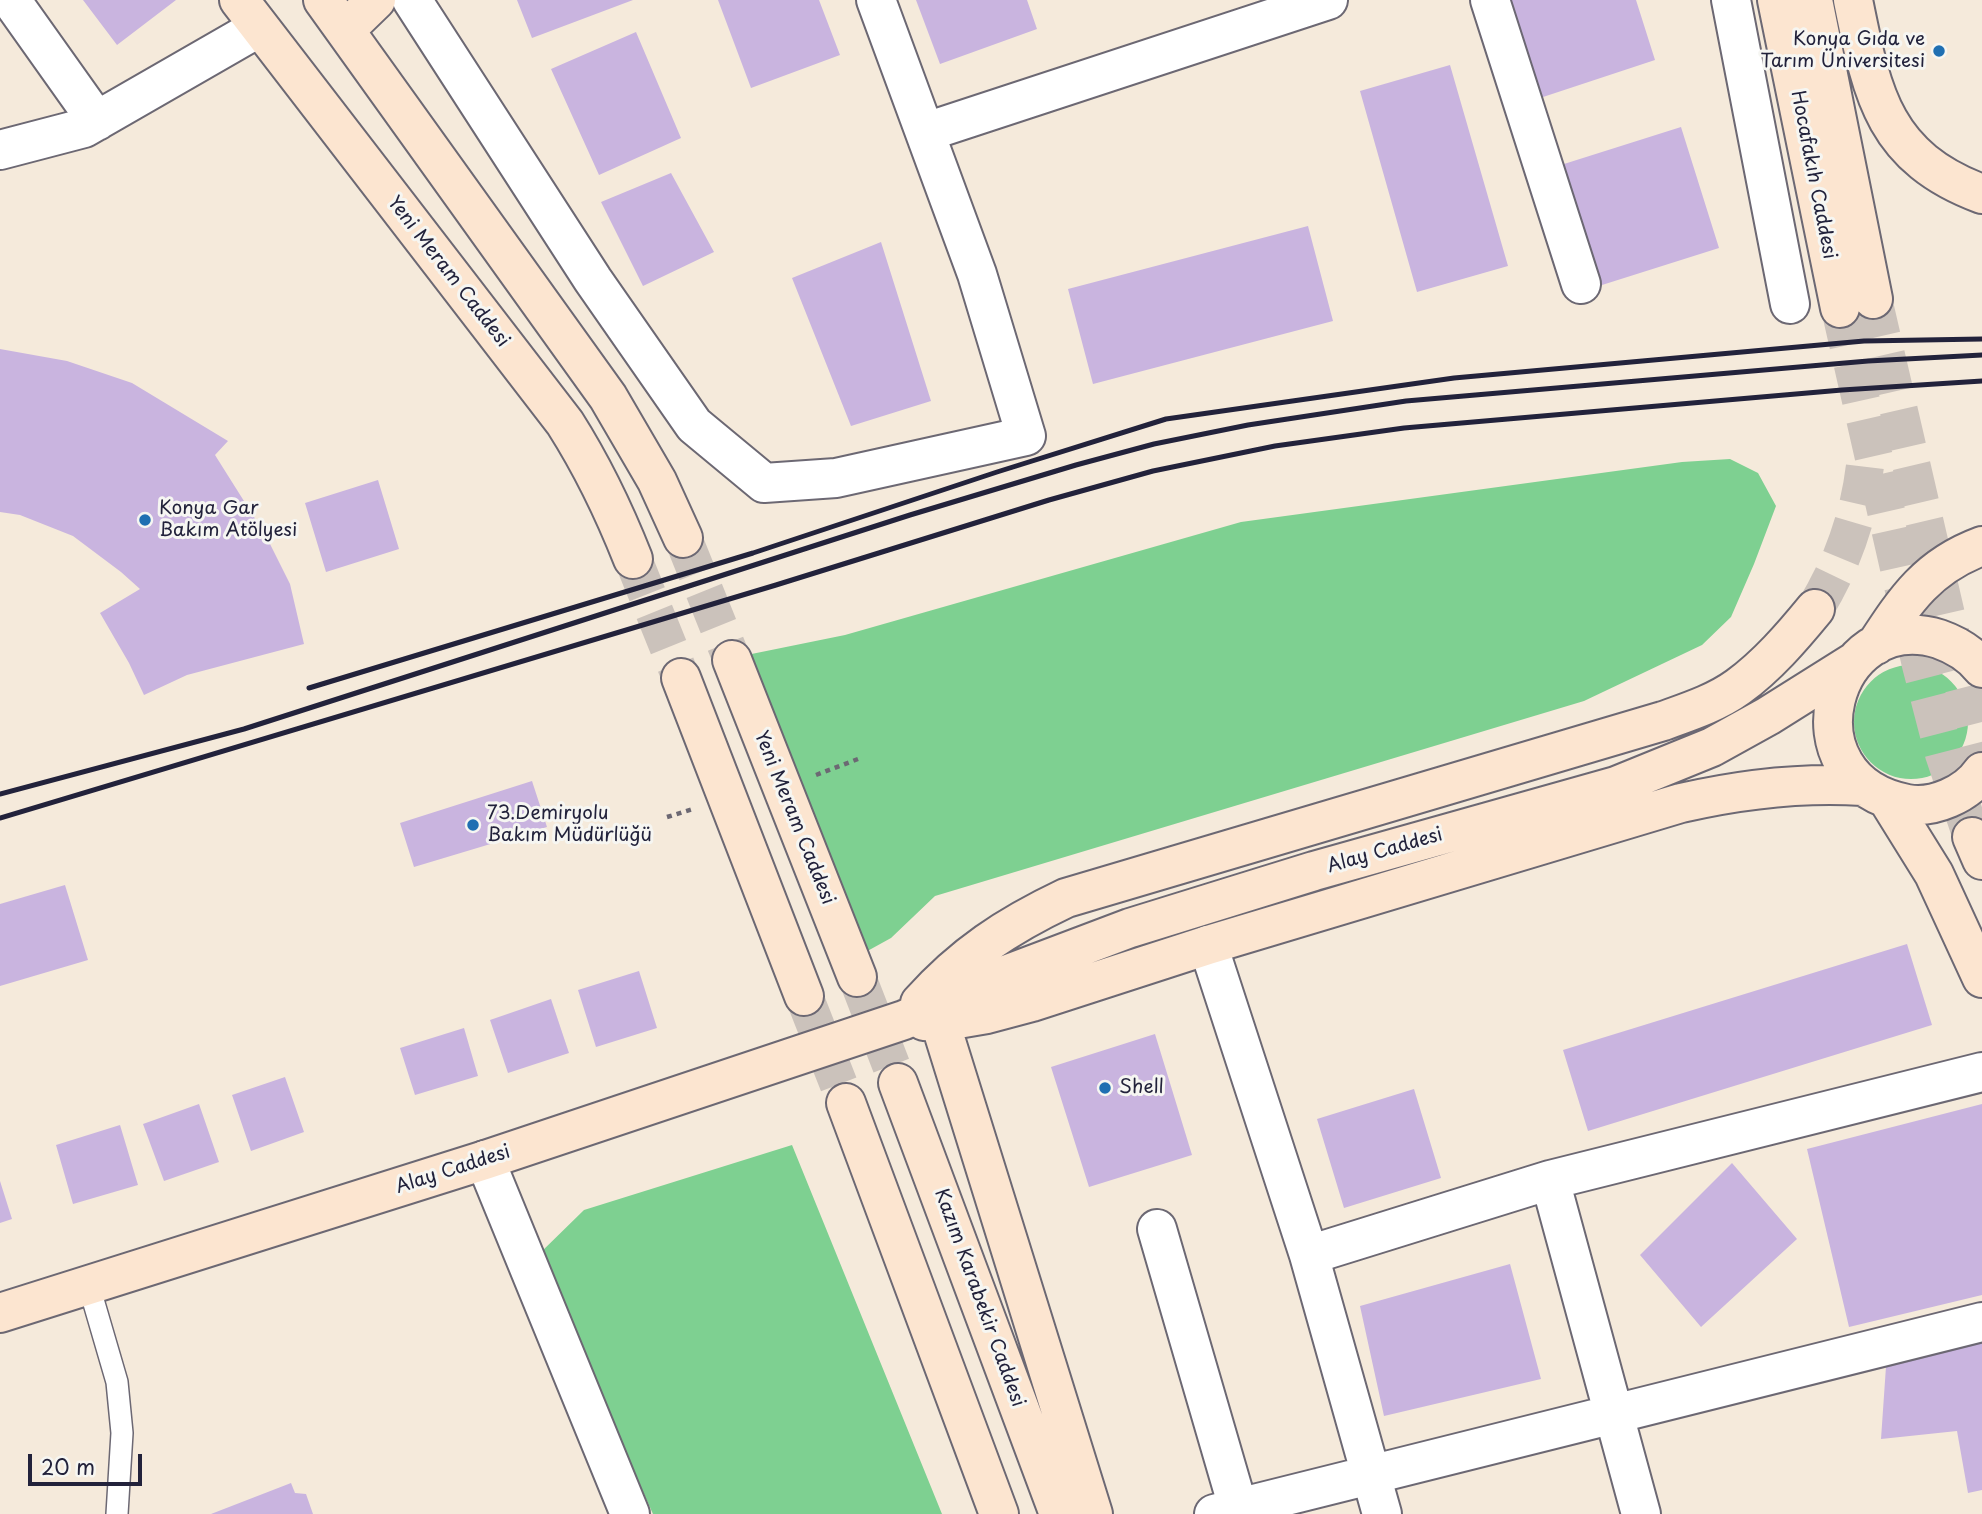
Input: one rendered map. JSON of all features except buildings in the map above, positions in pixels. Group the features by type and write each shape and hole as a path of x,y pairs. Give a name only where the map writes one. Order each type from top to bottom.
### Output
{"main road":[{"path":"323,0 608,397 657,481 683,538"},
{"path":"345,30 376,0"},
{"name":"Hocafakıh Caddesi","path":"1777,0 1856,304 1813,0"},
{"path":"1853,0 1870,77 1887,121 1903,145 1928,167 1958,186 1982,194"},
{"name":"Yeni Meram Caddesi","path":"249,14 565,423 591,463 633,559"},
{"path":"1982,546 1949,561 1921,583 1839,685 1832,712 1834,740 1845,766 1876,793 1934,874 1982,978"},
{"path":"1093,1514 922,1021 940,980 981,945 1022,919 1066,898 1690,711 1737,688 1778,651 1815,609"},
{"path":"1865,654 1902,636 1928,636 1954,644 1982,668"},
{"name":"Alay Caddesi","path":"922,1021 1003,975 1130,928 1314,871 1616,786 1712,747 1769,716 1865,654"},
{"name":"Yeni Meram Caddesi","path":"732,660 857,977"},
{"path":"681,678 804,996"},
{"name":"Alay Caddesi","path":"0,1313 922,1021 987,1014 1032,1002 1208,945 1681,803 1724,793 1789,786 1876,793 1912,805 1936,803 1959,793 1982,772"},
{"name":"Kazım Karabekir Caddesi","path":"898,1083 1059,1514"},
{"path":"846,1103 999,1514"}],"street":[{"path":"11,0 97,121"},
{"path":"412,0 593,280 694,425 764,483 835,478 1026,436 977,274 876,0"},
{"path":"926,132 1328,0"},
{"path":"1490,0 1581,284"},
{"path":"1731,0 1790,304"},
{"path":"0,150 85,128 249,14"},
{"path":"1208,945 1309,1255 1382,1514"},
{"path":"1309,1255 1550,1180 1982,1072"},
{"path":"485,1160 630,1514"},
{"path":"1550,1180 1641,1514"},
{"path":"1157,1229 1231,1512 1982,1322"}],"lane":[{"path":"89,1286 117,1382 122,1433 117,1514"}],"path":[{"path":"811,777 858,760"},
{"path":"667,817 706,805"}],"green space":[{"path":"1730,459 1758,473 1776,506 1731,617 1702,645 1584,701 935,896 891,938 862,954 722,660 845,635 1241,522 1682,462"},
{"path":"1911,665 1933,670 1951,682 1963,700 1968,722 1963,744 1951,762 1933,774 1911,779 1889,774 1871,762 1859,744 1854,722 1859,700 1871,682 1889,670"},
{"path":"792,1145 942,1514 653,1514 537,1256 584,1210"}],"tunnel":[{"path":"1873,299 1956,658 1982,758"},
{"path":"1840,308 1921,665 1944,754 1972,837"},
{"path":"1815,609 1850,535 1866,456"},
{"path":"683,538 732,660"},
{"path":"633,559 681,678"},
{"path":"857,977 898,1083"},
{"path":"804,996 846,1103"}],"railway":[{"path":"309,688 753,553 1166,419 1454,378 1864,341 1982,339"},
{"path":"0,794 244,729 910,515 1154,444 1248,425 1406,401 1868,361 1982,355"},
{"path":"0,818 776,585 1049,500 1153,471 1275,446 1404,428 1842,390 1982,381"}],"place":[{"name":"Konya Gıda ve Tarım Üniversitesi","path":"1939,51"},
{"name":"Konya Gar Bakım Atölyesi","path":"145,520"},
{"name":"73.Demiryolu Bakım Müdürlüğü","path":"473,825"},
{"name":"Shell","path":"1105,1088"}]}
